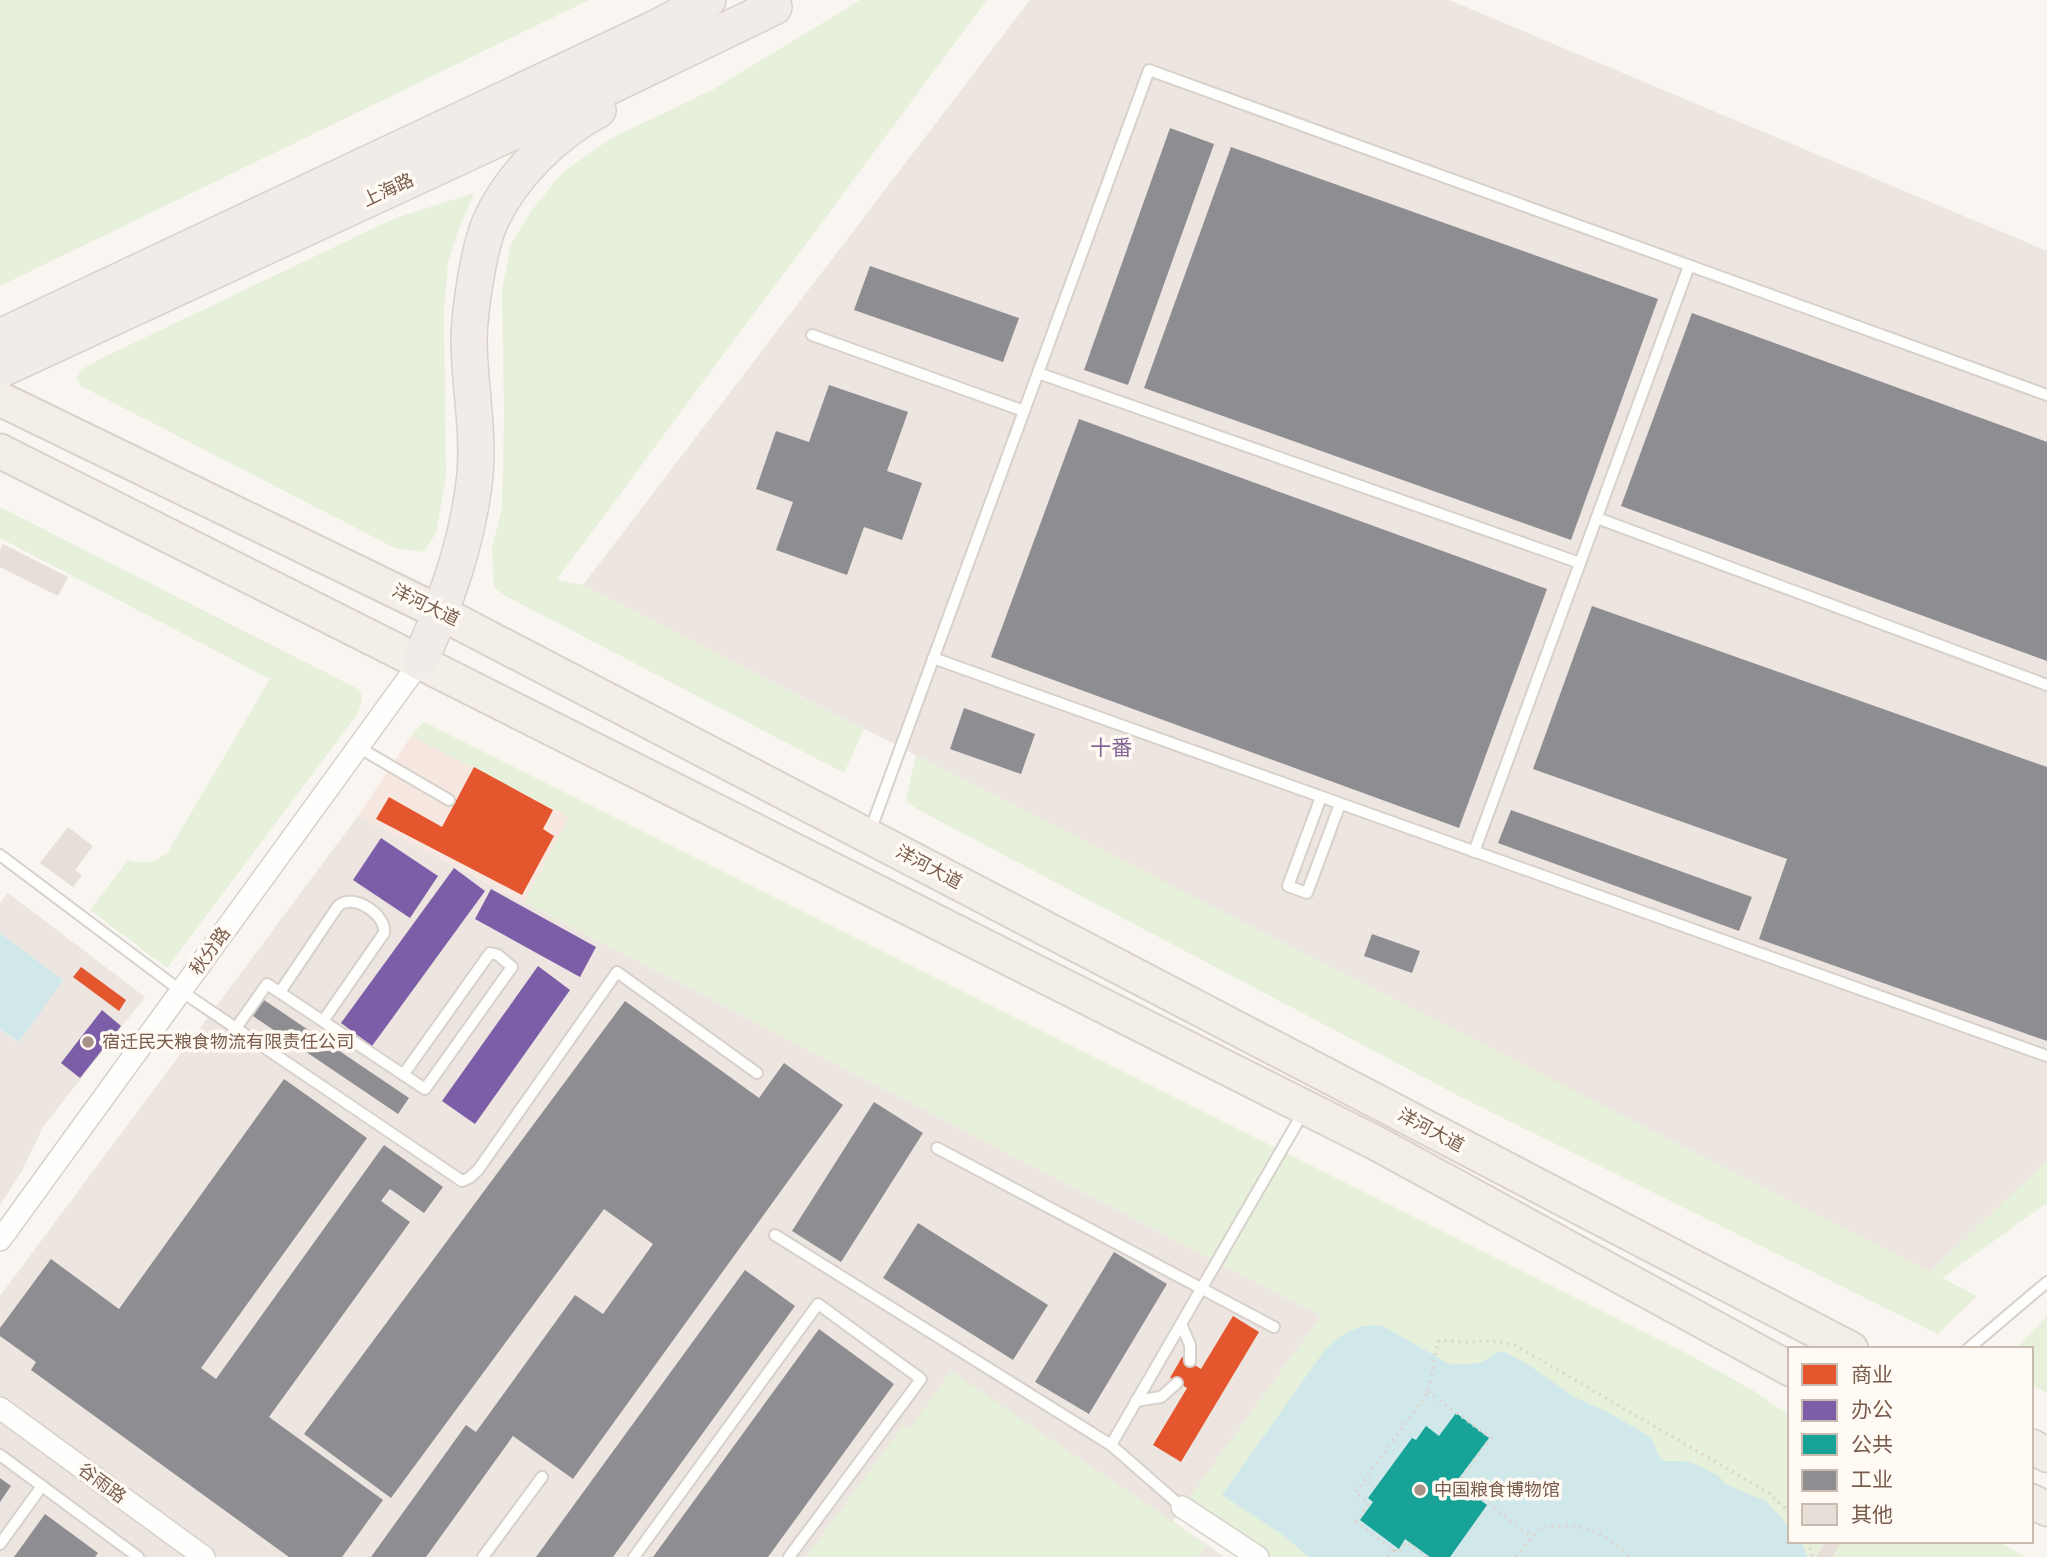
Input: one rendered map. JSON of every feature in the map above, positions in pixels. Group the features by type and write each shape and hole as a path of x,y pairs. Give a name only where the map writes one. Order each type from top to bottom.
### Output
{"highway":[{"name":"上海路","path":"0,337 660,26 708,0"},
{"name":"上海路","path":"0,370 556,111 779,3"},
{"name":"上海路","path":"420,662 453,583 475,474 475,424 469,337 480,257 491,219 518,177 581,119 779,3"}],"main road":[{"name":"洋河大道","path":"0,399 441,612 1847,1347"},
{"path":"0,451 1306,1107 1788,1368"}],"street":[{"name":"秋分路","path":"0,1240 420,662"},
{"name":"谷雨路","path":"0,1408 204,1557"},
{"path":"1182,1507 1245,1554"}],"lane":[{"path":"868,835 1149,70 2047,396"},
{"path":"1475,852 1689,266"},
{"path":"812,335 1024,411"},
{"path":"1038,373 1580,563"},
{"path":"1597,518 2047,685"},
{"path":"933,658 2047,1056"},
{"path":"358,747 449,800"},
{"path":"1321,797 1288,886 1307,893 1340,804"},
{"path":"0,855 181,991 462,1181 478,1170 617,972 757,1073"},
{"path":"280,992 344,901 358,903 382,919 385,925 384,933 323,1021"},
{"path":"236,1028 267,984 280,992 403,1075 425,1089 512,967 507,960 490,953 403,1075"},
{"path":"1111,1445 1306,1107"},
{"path":"937,1148 1274,1327"},
{"path":"775,1235 1111,1445 1182,1507"},
{"path":"1970,1347 2047,1282"},
{"path":"634,1557 818,1304 921,1379 789,1557"},
{"path":"1181,1324 1191,1345 1191,1362"},
{"path":"1136,1401 1161,1397 1177,1383"},
{"path":"0,1455 132,1555"},
{"path":"483,1557 542,1477"},
{"path":"0,1544 42,1486"}],"path":[{"path":"1427,1557 1406,1542 1398,1553 1356,1522 1369,1503 1355,1493 1428,1392 1438,1341 1452,1339 1465,1342 1490,1340 1515,1345 1769,1493 1788,1511"},
{"path":"1428,1392 1491,1438 1459,1482 1531,1536"},
{"path":"1516,1557 1539,1529 1567,1525 1588,1529 1612,1541 1630,1557"},
{"path":"1388,1557 1394,1549"}],"shaded area":[{"path":"1030,0 1449,0 2047,251 2047,1160 1930,1273 583,585"},
{"path":"411,736 569,817 524,902 358,816"},
{"path":"358,816 1321,1316 1173,1521 1224,1557 0,1557 0,1296"},
{"path":"8,893 145,997 43,1127 22,1171 0,1205 0,1029 18,1042 63,980 0,933 0,903"}],"green space":[{"path":"0,0 589,0 0,286"},
{"path":"860,0 987,0 556,580 583,585 864,729 844,773 504,595 494,587 492,548 502,509 502,290 511,244 532,210 563,172 610,139 714,89"},
{"path":"474,193 448,263 444,312 446,476 436,533 424,552 395,548 81,386 77,378 81,370 98,360 393,219"},
{"path":"0,507 360,690 362,699 358,713 167,968 90,910 128,860 149,862 168,852 270,679 0,538"},
{"path":"424,722 1688,1354 1754,1391 1788,1415 1788,1543 2001,1543 2025,1557 1272,1557 1186,1502 1321,1316 524,902 569,817 411,736"},
{"path":"916,755 1930,1272 2047,1160 2047,1203 1942,1278 1977,1296 1938,1334 1461,1097 917,809 906,800"},
{"path":"2047,1316 2047,1393 2033,1385 2033,1347 2018,1347"},
{"path":"951,1371 1207,1545 1199,1557 806,1557 904,1424 910,1428"}],"water":[{"path":"0,933 63,980 19,1042 0,1029"},
{"path":"1383,1326 1451,1365 1480,1363 1498,1352 1505,1352 1574,1397 1642,1432 1652,1439 1664,1461 1685,1461 1700,1466 1720,1477 1725,1484 1767,1502 1788,1526 1788,1543 1803,1543 1807,1557 1309,1557 1283,1535 1222,1495 1324,1351 1334,1341 1357,1328"}],"building: 商业":[{"path":"474,767 553,810 543,829 554,836 522,895 376,819 389,797 442,827"},
{"path":"81,967 126,1000 119,1011 73,977"},
{"path":"1233,1316 1259,1332 1181,1462 1153,1445 1187,1388 1170,1378 1182,1357 1201,1369"}],"building: 办公":[{"path":"381,838 438,876 410,918 353,880"},
{"path":"454,868 485,891 372,1046 341,1023"},
{"path":"491,889 596,947 580,977 475,919"},
{"path":"538,966 570,990 475,1124 442,1101"},
{"path":"102,1010 121,1026 80,1078 61,1063"}],"building: 公共":[{"name":"中国粮食博物馆","path":"1456,1413 1489,1438 1456,1482 1487,1505 1450,1557 1430,1557 1405,1539 1399,1549 1360,1520 1373,1502 1368,1498 1412,1438 1416,1440 1426,1426 1439,1436"}],"building: 工业":[{"path":"1170,128 1214,144 1128,385 1084,370"},
{"path":"1231,147 1658,299 1571,540 1144,388"},
{"path":"870,266 1019,318 1003,362 854,310"},
{"path":"1692,313 2047,442 2047,661 1621,506"},
{"path":"829,385 908,412 887,471 922,483 902,540 864,527 847,575 776,550 793,502 756,489 776,431 809,442"},
{"path":"1079,419 1547,589 1459,828 991,657"},
{"path":"1592,606 2047,767 2047,1041 1759,939 1787,859 1533,769"},
{"path":"964,708 1035,734 1021,774 950,749"},
{"path":"1511,810 1752,897 1739,931 1498,843"},
{"path":"1372,934 1420,951 1412,973 1364,956"},
{"path":"264,1000 409,1098 398,1114 253,1016"},
{"path":"625,1001 759,1098 784,1063 843,1105 573,1479 513,1436 426,1557 371,1557 466,1425 476,1432 575,1295 603,1314 653,1244 604,1209 391,1498 304,1434"},
{"path":"284,1079 367,1138 201,1368 216,1379 384,1145 443,1187 424,1213 390,1189 381,1201 410,1222 269,1417 383,1500 342,1557 289,1557 31,1370 36,1362 0,1336 0,1328 51,1259 119,1309"},
{"path":"874,1102 923,1133 841,1262 792,1231"},
{"path":"918,1223 1048,1305 1013,1360 883,1278"},
{"path":"1114,1252 1167,1284 1089,1414 1035,1382"},
{"path":"745,1270 795,1306 613,1557 536,1557"},
{"path":"819,1329 894,1384 768,1557 653,1557"},
{"path":"0,1478 11,1486 0,1502"},
{"path":"45,1514 98,1553 95,1557 14,1557"}],"building: 其他":[{"path":"3,544 68,577 58,596 0,567 0,550"},
{"path":"68,827 93,846 75,870 82,875 73,887 40,863"},
{"path":"1825,1543 1841,1543 1832,1557 1816,1557"}],"place":[{"name":"宿迁民天粮食物流有限责任公司","path":"88,1042"},
{"name":"中国粮食博物馆","path":"1420,1490"}],"district":[{"name":"十番","path":"1111,748"}]}
